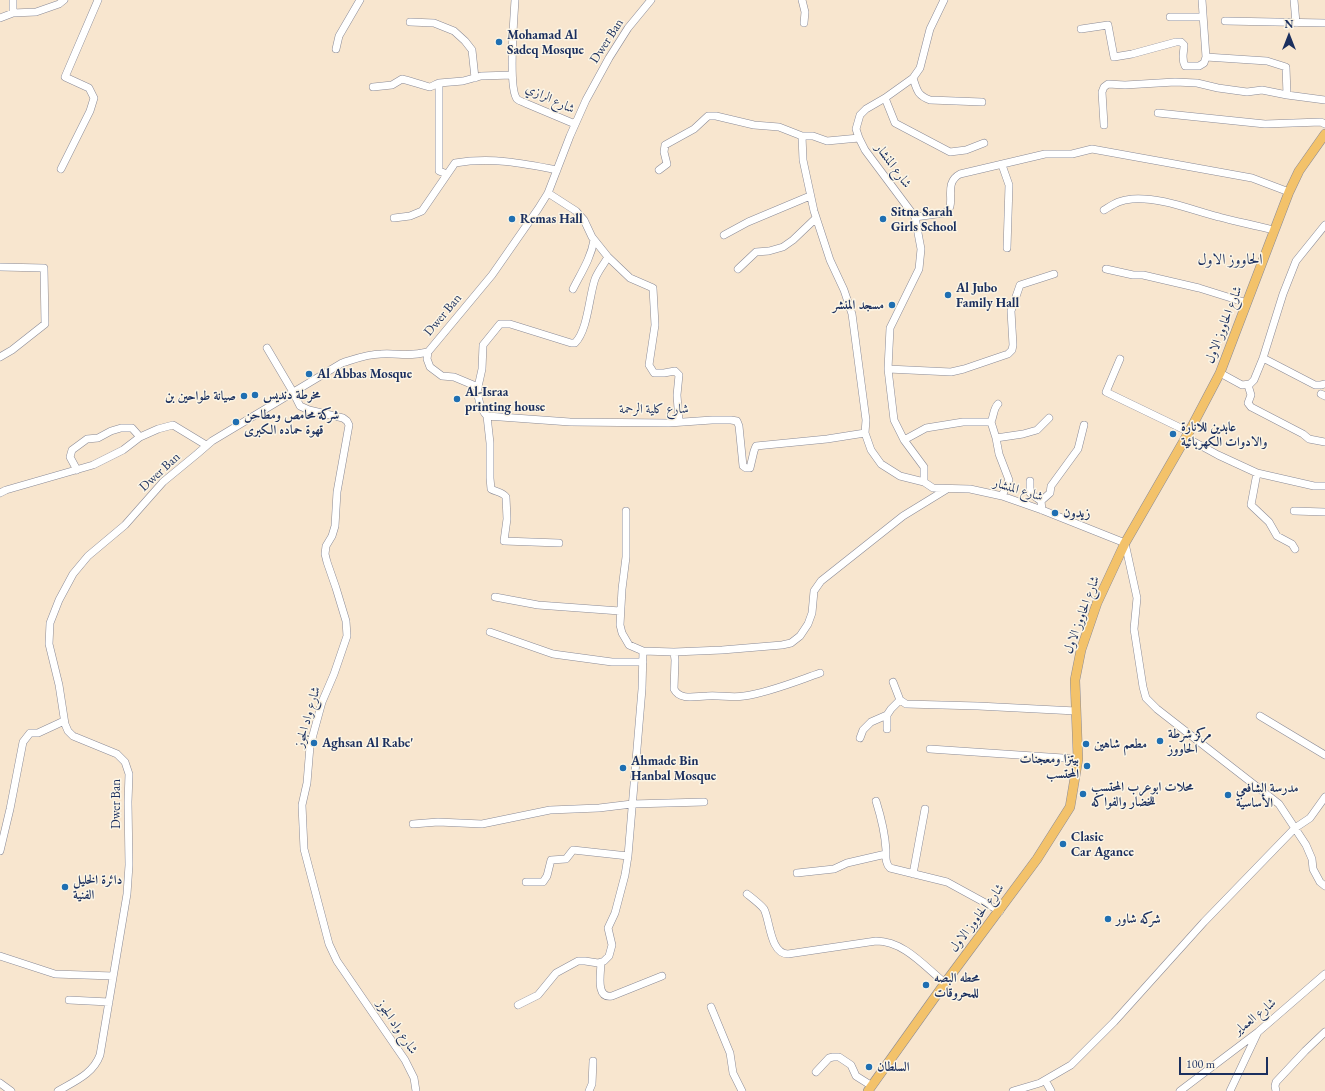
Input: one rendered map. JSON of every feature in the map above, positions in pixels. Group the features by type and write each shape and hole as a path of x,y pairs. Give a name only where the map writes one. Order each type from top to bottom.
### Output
{"main road":[{"name":"شارع الحاووز الاول","path":"871,1089 945,983 1000,911 1037,859 1070,807 1078,759 1075,680 1081,650 1097,603 1125,543 1187,435 1220,373 1288,192 1299,171 1325,134"}],"street":[{"path":"13,0 13,13"},
{"path":"0,18 13,13 36,12 59,4 64,0"},
{"path":"61,169 90,112 94,98 89,88 65,77 98,0"},
{"path":"336,49 339,36 360,0"},
{"name":"شارع الرازي","path":"515,0 512,75 518,100 575,124"},
{"name":"Dwer Ban","path":"58,1091 85,1076 96,1063 100,1052 128,888 129,865 128,771 125,762 117,754 73,736 68,731 64,721 60,690 49,647 48,635 53,614 70,578 91,553 127,523 163,482 206,445 342,363 360,357 383,354 413,355 428,352 492,275 548,193 586,100 609,58 628,28 651,0"},
{"path":"802,0 805,12 804,22"},
{"name":"شارع المنشار","path":"924,482 924,468 904,440 894,420 888,369 890,328 919,269 921,248 915,217 866,150 856,129 860,115 866,109 913,78 920,68 930,29 944,0"},
{"path":"1081,30 1108,26 1114,57 1181,42 1184,45 1182,60 1185,66 1199,66 1204,63 1206,57 1202,0"},
{"path":"1294,0 1296,23"},
{"path":"1170,17 1203,17"},
{"path":"1225,21 1325,23"},
{"path":"410,22 434,22 454,31 472,50 474,78"},
{"path":"1206,57 1267,61 1286,67 1287,95"},
{"path":"373,88 392,85 402,79 417,82 427,87 432,87 439,82 463,81 481,76 512,75"},
{"path":"913,78 918,93 930,100 982,102"},
{"path":"439,82 438,162 439,171 447,174"},
{"path":"1104,125 1102,91 1108,84 1125,86 1175,82 1197,83 1218,88 1247,92 1262,90 1325,100"},
{"path":"884,98 895,123 950,152 966,150 984,143"},
{"path":"1158,113 1265,124 1321,122 1325,124"},
{"path":"659,170 667,164 664,152 665,145 694,129 708,116 716,116 754,125 779,127 802,136 812,136 827,141 859,138"},
{"name":"شارع المنشار","path":"802,136 803,160 816,218 830,260 844,290 852,314 866,420 865,433 871,450 881,464 900,476 924,482 933,488 970,489 1002,496 1125,543"},
{"path":"915,217 949,211 951,184 957,176 1045,154 1072,154 1088,149 1096,149 1252,178 1288,192"},
{"path":"394,218 410,216 422,211 455,163 474,160 508,161 557,170"},
{"path":"1002,165 1009,186 1007,248"},
{"path":"548,193 576,211 584,220 594,240 608,257 630,278 653,288 655,325 649,365 654,372 664,373 675,371 679,375 677,395 679,422"},
{"path":"724,235 748,222 810,196"},
{"path":"1104,210 1113,203 1132,199 1150,200 1174,204 1220,218 1273,230"},
{"path":"738,269 756,252 783,247 793,240 816,218"},
{"path":"1220,373 1241,385 1248,385 1254,380 1263,358 1283,294 1296,261 1324,227"},
{"path":"573,289 584,268 594,240"},
{"path":"559,543 504,542 507,519 506,497 504,494 495,492 491,489 490,443 487,416 480,406 478,387 482,369 483,345 500,324 510,324 571,343 575,342 580,336 583,327 596,278 608,257"},
{"path":"0,267 44,268 45,324 12,350 0,357"},
{"path":"1106,269 1133,275 1143,275 1247,303"},
{"path":"888,369 951,372 1008,354 1012,350 1013,345 1012,311 1020,285 1054,274"},
{"path":"267,348 293,392"},
{"path":"428,352 427,359 430,367 442,376 454,377 478,387"},
{"path":"1263,358 1315,385 1325,384"},
{"path":"1120,359 1106,392 1187,435 1218,455 1257,473 1314,486 1325,486"},
{"path":"1248,385 1251,395 1248,403 1251,407 1303,434 1309,439 1325,442"},
{"name":"شارع واد الجوز","path":"293,392 300,406 343,418 350,426 337,492 335,526 332,536 326,546 325,554 326,562 346,621 347,636 334,674 322,702 310,746 307,782 302,805 304,849 330,944 337,961 408,1065 414,1078 416,1091"},
{"path":"998,404 994,409 994,415 991,422 999,454 1009,480 1002,496"},
{"name":"شارع كلية الرحمة","path":"487,416 570,422 736,421 740,426 743,466 746,468 750,468 756,446 827,439 865,433"},
{"path":"996,438 1023,434 1037,430 1049,418"},
{"path":"904,440 926,428 963,422 991,422"},
{"path":"0,493 94,465 123,450 140,437 158,429 173,425 206,445"},
{"path":"1041,501 1050,493 1051,486 1078,449 1084,425"},
{"path":"77,470 70,457 72,450 87,439 98,438 111,431 121,428 132,428 140,437"},
{"path":"1257,473 1251,505 1269,522 1277,536 1292,544 1295,549"},
{"path":"1030,481 1030,493 1041,501 1042,510"},
{"path":"626,511 626,557 620,611 620,625 629,645 643,652 722,650 782,645 795,640 805,630 813,606 814,591 821,580 903,516 947,489"},
{"path":"1294,511 1325,512"},
{"path":"1125,543 1137,598 1134,629 1146,698 1157,709 1279,804 1309,852 1316,876 1325,886"},
{"path":"495,597 538,605 620,611"},
{"path":"490,632 553,654 612,662 643,662"},
{"path":"518,1005 538,995 556,972 582,960 596,963 601,962 609,956 611,941 608,928 615,913 625,875 628,856 643,652"},
{"path":"674,652 674,689 680,695 688,697 750,695 820,673"},
{"path":"893,682 900,700 906,704 1076,711"},
{"path":"860,738 863,730 871,722 887,715 900,700"},
{"path":"887,715 888,729"},
{"path":"1260,716 1325,755"},
{"path":"0,851 3,822 22,742 30,733 38,733 64,721"},
{"path":"930,749 1078,759"},
{"path":"1013,1091 1040,1083 1071,1065 1114,1022 1204,922 1295,828 1310,818 1325,797"},
{"path":"876,801 882,823 887,864 890,868 950,883 1000,911"},
{"path":"413,824 438,822 482,824 550,810 599,808 632,804 704,802"},
{"path":"913,874 925,809"},
{"path":"526,882 543,882 548,876 551,860 566,859 573,850 628,856"},
{"path":"797,873 834,869 847,863 886,854"},
{"path":"748,894 764,909 769,928 778,950 781,953 788,954 884,941 896,944 905,949 945,983"},
{"path":"0,956 55,974 113,976"},
{"path":"601,962 600,990 607,996 612,996 662,976"},
{"name":"شارع العماير","path":"1180,1091 1258,1032 1325,974"},
{"path":"69,1000 109,1002"},
{"path":"711,1007 730,1052 733,1073 742,1091"},
{"path":"1230,1091 1258,1032"},
{"path":"1276,1091 1276,1082 1325,1032"},
{"path":"816,1072 829,1058 839,1057 851,1065 856,1076 871,1089"},
{"path":"589,1091 592,1084 593,1061"},
{"path":"1045,1080 1051,1091"},
{"path":"0,1083 11,1091"}],"place":[{"name":"Mohamad Al Sadeq Mosque","path":"499,42"},
{"name":"Remas Hall","path":"512,219"},
{"name":"Sitna Sarah Girls School","path":"883,219"},
{"name":"Al Jubo Family Hall","path":"948,295"},
{"name":"مسجد المنشر","path":"892,305"},
{"name":"Al Abbas Mosque","path":"309,374"},
{"name":"مخرطة دنديس","path":"255,395"},
{"name":"صيانة طواحين بن","path":"244,396"},
{"name":"Al-Israa printing house","path":"457,399"},
{"name":"شركة محامص ومطاحن قهوة حماده الكبرى","path":"236,422"},
{"name":"عابدين للانارة والادوات الكهربائية","path":"1173,434"},
{"name":"زيدون","path":"1055,513"},
{"name":"مركز شرطة الحاووز","path":"1160,741"},
{"name":"Aghsan Al Rabe'","path":"314,743"},
{"name":"مطعم شاهين","path":"1086,744"},
{"name":"بيتزا ومعجنات المحتسب","path":"1087,766"},
{"name":"Ahmade Bin Hanbal Mosque","path":"623,768"},
{"name":"محلات ابوعرب المحتسب للخضار والفواكه","path":"1083,794"},
{"name":"مدرسة الشافعي الأساسية","path":"1228,795"},
{"name":"Clasic Car Agance","path":"1063,844"},
{"name":"دائرة الخليل الفنية","path":"65,887"},
{"name":"شركه شاور","path":"1108,919"},
{"name":"محطه البصه للمحروقات","path":"926,985"},
{"name":"السلطان","path":"869,1067"}],"district":[{"name":"الحاووز الاول","path":"1230,260"}]}
